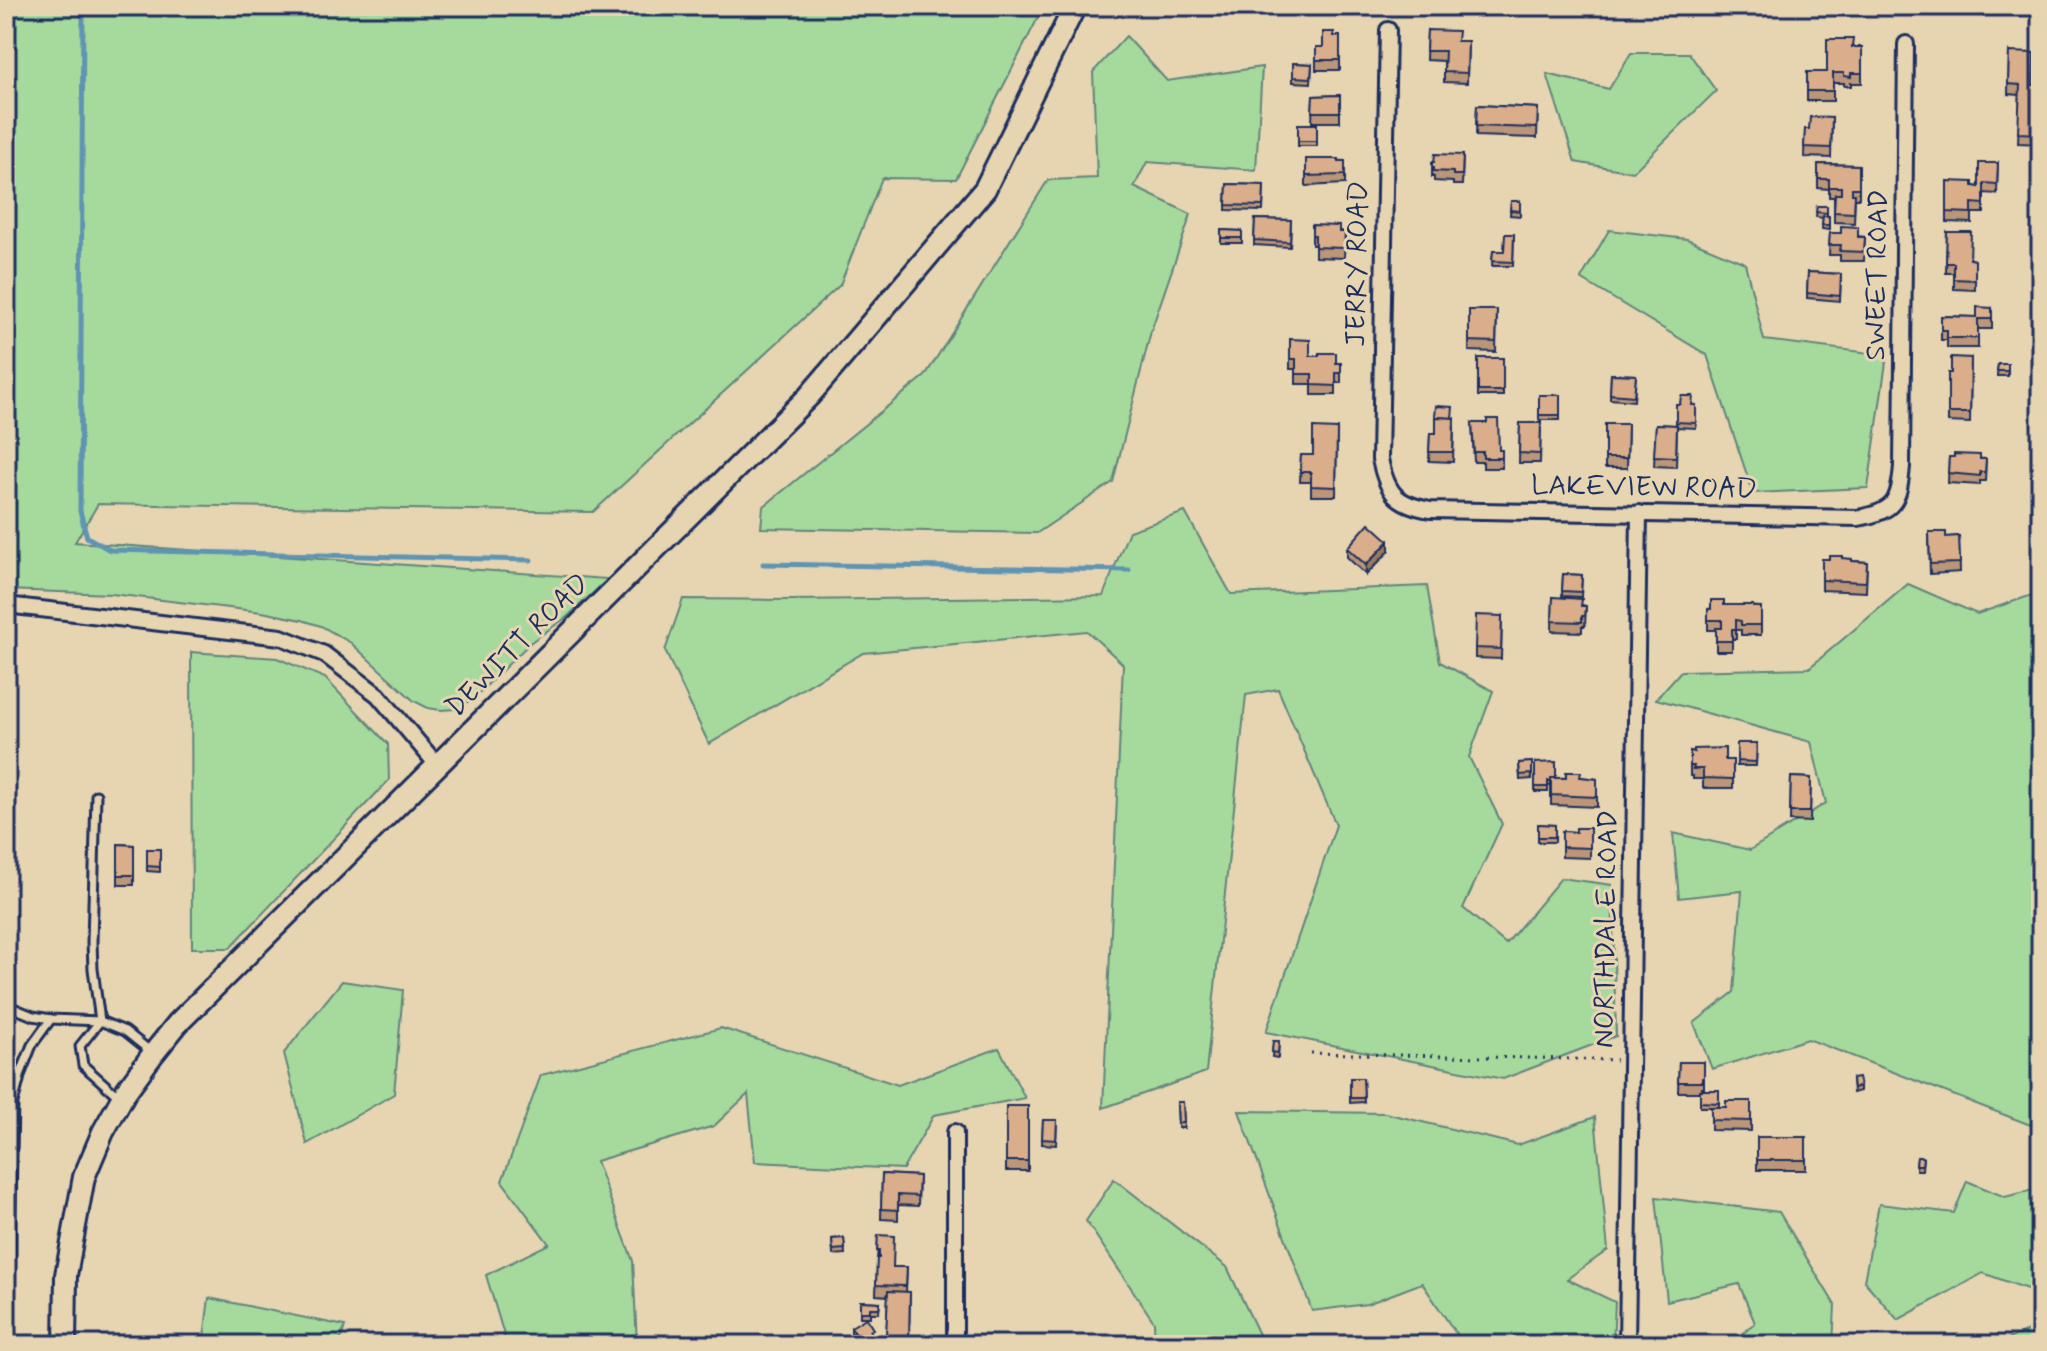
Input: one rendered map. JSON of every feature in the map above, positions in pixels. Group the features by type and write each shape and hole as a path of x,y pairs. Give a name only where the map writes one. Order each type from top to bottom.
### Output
{"street":[{"name":"DEWITT ROAD","path":"65,1345 66,1275 84,1177 103,1132 153,1054 178,1023 809,396 985,189 1075,6"},
{"name":"JERRY ROAD","path":"1388,30 1380,459 1384,479 1395,495"},
{"name":"SWEET ROAD","path":"1893,505 1900,486 1902,466 1906,44"},
{"name":"LAKEVIEW ROAD","path":"1395,495 1409,506 1430,510 1858,518 1877,514 1893,505"},
{"name":"NORTHDALE ROAD","path":"1627,1345 1639,513"},
{"path":"6,605 281,637 324,654 378,695 438,766"},
{"path":"955,1132 955,1345"}],"lane":[{"path":"96,795 92,942 100,1021 80,1046 83,1065 122,1099"},
{"path":"6,1005 33,1016 100,1021 125,1031 153,1054"},
{"path":"8,1345 13,1104 32,1045 51,1019"}],"path":[{"path":"1311,1053 1631,1060"}],"green space":[{"path":"6,6 1044,6 956,179 882,178 840,285 593,512 98,504 75,542 608,579 567,617 531,642 473,699 455,709 441,710 414,701 351,643 321,626 302,620 262,612 112,594 6,590"},
{"path":"1401,6 2041,6 2041,9"},
{"path":"1126,36 1167,81 1262,67 1256,170 1147,162 1134,187 1191,214 1151,331 1113,482 1037,533 761,528 763,507 925,376 1048,180 1097,178 1093,72"},
{"path":"1631,53 1689,53 1716,91 1633,172 1575,162 1547,74 1609,89"},
{"path":"1609,230 1687,239 1745,263 1764,340 1887,355 1868,488 1753,493 1707,355 1581,279"},
{"path":"1185,512 1231,594 1427,586 1440,662 1493,691 1469,757 1502,824 1463,908 1506,944 1561,878 1612,885 1616,1036 1503,1079 1266,1032 1336,825 1278,689 1246,695 1206,1072 1103,1108 1123,664 1087,631 863,653 709,744 665,651 683,599 1103,596 1129,531"},
{"path":"1908,584 1977,614 2041,592 2041,1129 1808,1039 1712,1069 1694,1023 1734,992 1742,891 1679,898 1673,833 1750,850 1826,803 1811,742 1656,699 1681,671 1809,668"},
{"path":"191,652 277,658 325,678 388,744 389,780 230,948 192,948"},
{"path":"342,981 403,990 394,1094 307,1144 284,1053"},
{"path":"721,1028 898,1085 999,1048 1025,1098 934,1115 903,1169 755,1162 748,1094 714,1126 596,1161 633,1261 637,1345 507,1345 486,1275 549,1244 502,1181 541,1075"},
{"path":"1239,1111 1385,1113 1518,1145 1595,1117 1608,1250 1567,1279 1615,1302 1613,1345 1460,1345 1461,1341 1422,1283 1367,1304 1312,1311"},
{"path":"1114,1179 1227,1267 1264,1345 1155,1345 1154,1322 1086,1221"},
{"path":"1967,1181 2005,1197 2041,1188 2041,1294 1983,1273 1898,1320 1864,1281 1879,1204 1954,1213"},
{"path":"1656,1197 1779,1212 1835,1305 1833,1345 1730,1345 1755,1323 1739,1284 1667,1301"},
{"path":"209,1298 345,1326 339,1345 203,1345"},
{"path":"2041,1321 2041,1345 1993,1345 2033,1329"}],"building":[{"path":"1427,30 1458,31 1457,41 1468,41 1467,73 1444,72 1445,51 1426,51"},
{"path":"1323,32 1334,32 1333,36 1340,36 1340,60 1316,60 1316,47 1323,47"},
{"path":"1827,39 1853,39 1852,47 1862,47 1862,73 1851,73 1851,77 1833,73 1833,91 1807,91 1807,72 1827,72"},
{"path":"2009,52 2034,53 2033,85 2041,85 2041,134 2018,133 2020,85 2008,84"},
{"path":"1293,63 1312,64 1311,78 1293,77"},
{"path":"1340,95 1340,112 1312,112 1313,96"},
{"path":"1477,105 1538,108 1537,128 1476,126"},
{"path":"1810,117 1832,118 1831,148 1804,147 1805,129 1809,129"},
{"path":"1298,124 1317,124 1317,141 1298,141"},
{"path":"1435,154 1463,155 1462,175 1434,171 1432,162"},
{"path":"1306,159 1345,161 1345,175 1306,176"},
{"path":"1979,163 1998,163 1997,184 1984,183 1984,204 1972,203 1972,213 1947,212 1947,181 1973,182 1973,186 1979,187"},
{"path":"1818,164 1859,165 1859,188 1852,188 1852,194 1855,194 1854,213 1834,212 1835,194 1841,194 1841,187 1829,187 1829,179 1818,179"},
{"path":"1227,184 1264,185 1263,206 1226,205"},
{"path":"1511,201 1520,201 1520,211 1510,210"},
{"path":"1817,206 1827,206 1827,213 1816,212"},
{"path":"1823,216 1829,216 1829,225 1822,225"},
{"path":"1255,219 1291,220 1290,242 1254,240"},
{"path":"1312,225 1339,226 1339,232 1345,232 1344,248 1315,247"},
{"path":"1841,226 1858,227 1858,237 1865,237 1864,252 1840,251 1841,245 1829,245 1830,233 1841,233"},
{"path":"1221,230 1242,231 1242,238 1221,238"},
{"path":"1947,232 1971,232 1970,259 1975,260 1975,280 1954,279 1954,263 1946,263"},
{"path":"1505,234 1514,234 1513,262 1492,261 1493,251 1504,251"},
{"path":"1808,272 1841,274 1840,296 1807,293"},
{"path":"1977,307 1992,308 1992,319 1978,319 1978,338 1947,338 1947,330 1941,330 1941,316 1977,317"},
{"path":"1469,310 1497,310 1496,342 1469,341"},
{"path":"1290,339 1310,340 1310,356 1336,353 1336,363 1341,363 1341,373 1336,373 1336,386 1312,385 1312,374 1296,374 1296,359 1290,359"},
{"path":"1951,357 1971,358 1970,413 1948,413"},
{"path":"1478,358 1503,358 1503,391 1478,391"},
{"path":"1998,364 2008,364 2008,371 1997,371"},
{"path":"1611,374 1636,375 1634,396 1610,394"},
{"path":"1539,395 1560,395 1560,415 1539,415"},
{"path":"1681,396 1693,396 1696,423 1676,422 1676,404 1680,404"},
{"path":"1436,406 1453,407 1452,418 1435,417"},
{"path":"1436,417 1454,418 1453,452 1429,452 1430,433 1436,433"},
{"path":"1487,419 1498,419 1502,458 1483,458 1483,452 1474,452 1472,423 1487,423"},
{"path":"1520,423 1541,423 1540,454 1519,453"},
{"path":"1605,424 1628,424 1627,458 1605,458"},
{"path":"1656,424 1677,425 1676,457 1654,456"},
{"path":"1313,428 1337,429 1336,487 1311,486 1311,472 1300,472 1301,455 1313,455"},
{"path":"1954,454 1980,455 1980,459 1986,459 1985,472 1980,472 1980,476 1948,473 1949,457 1954,457"},
{"path":"1369,523 1389,541 1366,565 1347,548"},
{"path":"1929,532 1946,532 1946,537 1959,536 1960,563 1930,564"},
{"path":"1829,556 1867,562 1866,582 1822,580 1822,559 1829,559"},
{"path":"1563,574 1582,575 1581,592 1562,591"},
{"path":"1553,597 1582,599 1581,606 1586,606 1582,622 1552,621"},
{"path":"1711,600 1724,600 1724,605 1761,607 1761,625 1741,625 1741,621 1736,620 1732,641 1716,641 1716,628 1722,628 1722,620 1708,620"},
{"path":"1476,615 1502,616 1501,649 1475,648"},
{"path":"1737,743 1757,743 1756,762 1737,761"},
{"path":"1725,748 1725,760 1733,760 1733,779 1703,778 1703,769 1690,766 1690,751"},
{"path":"1532,762 1532,774 1520,775 1519,763"},
{"path":"1556,762 1556,778 1548,781 1548,787 1535,787 1535,763"},
{"path":"1566,772 1581,772 1580,777 1597,779 1597,797 1551,795 1551,778 1566,778"},
{"path":"1791,777 1811,778 1810,812 1790,812"},
{"path":"1538,824 1555,825 1555,837 1538,837"},
{"path":"1576,828 1590,828 1590,848 1562,847 1562,831 1576,832"},
{"path":"118,844 134,845 134,875 118,875"},
{"path":"147,849 160,849 160,867 147,866"},
{"path":"1273,1041 1279,1041 1278,1053 1272,1052"},
{"path":"1679,1062 1704,1062 1702,1082 1678,1082"},
{"path":"1350,1078 1363,1078 1364,1098 1350,1098"},
{"path":"1858,1078 1860,1086 1853,1088 1852,1079"},
{"path":"1700,1090 1719,1090 1719,1103 1700,1102"},
{"path":"1726,1101 1751,1101 1751,1121 1711,1120 1711,1107 1726,1107"},
{"path":"1177,1102 1183,1102 1184,1123 1178,1123"},
{"path":"1006,1106 1028,1106 1028,1161 1006,1161"},
{"path":"1043,1120 1057,1120 1056,1140 1042,1139"},
{"path":"1757,1137 1806,1137 1806,1160 1757,1160"},
{"path":"1917,1157 1923,1157 1922,1165 1916,1165"},
{"path":"882,1174 919,1176 918,1196 898,1195 898,1210 881,1209"},
{"path":"878,1235 894,1236 893,1267 907,1267 906,1286 876,1285"},
{"path":"844,1238 845,1249 833,1250 832,1239"},
{"path":"888,1291 910,1292 909,1338 886,1337"},
{"path":"860,1301 880,1302 879,1308 860,1312"},
{"path":"866,1318 873,1329 870,1331 874,1339 866,1344 851,1327"}],"waterway":[{"path":"83,6 80,511 87,537 110,550 531,560"},
{"path":"763,564 1129,570"}]}
